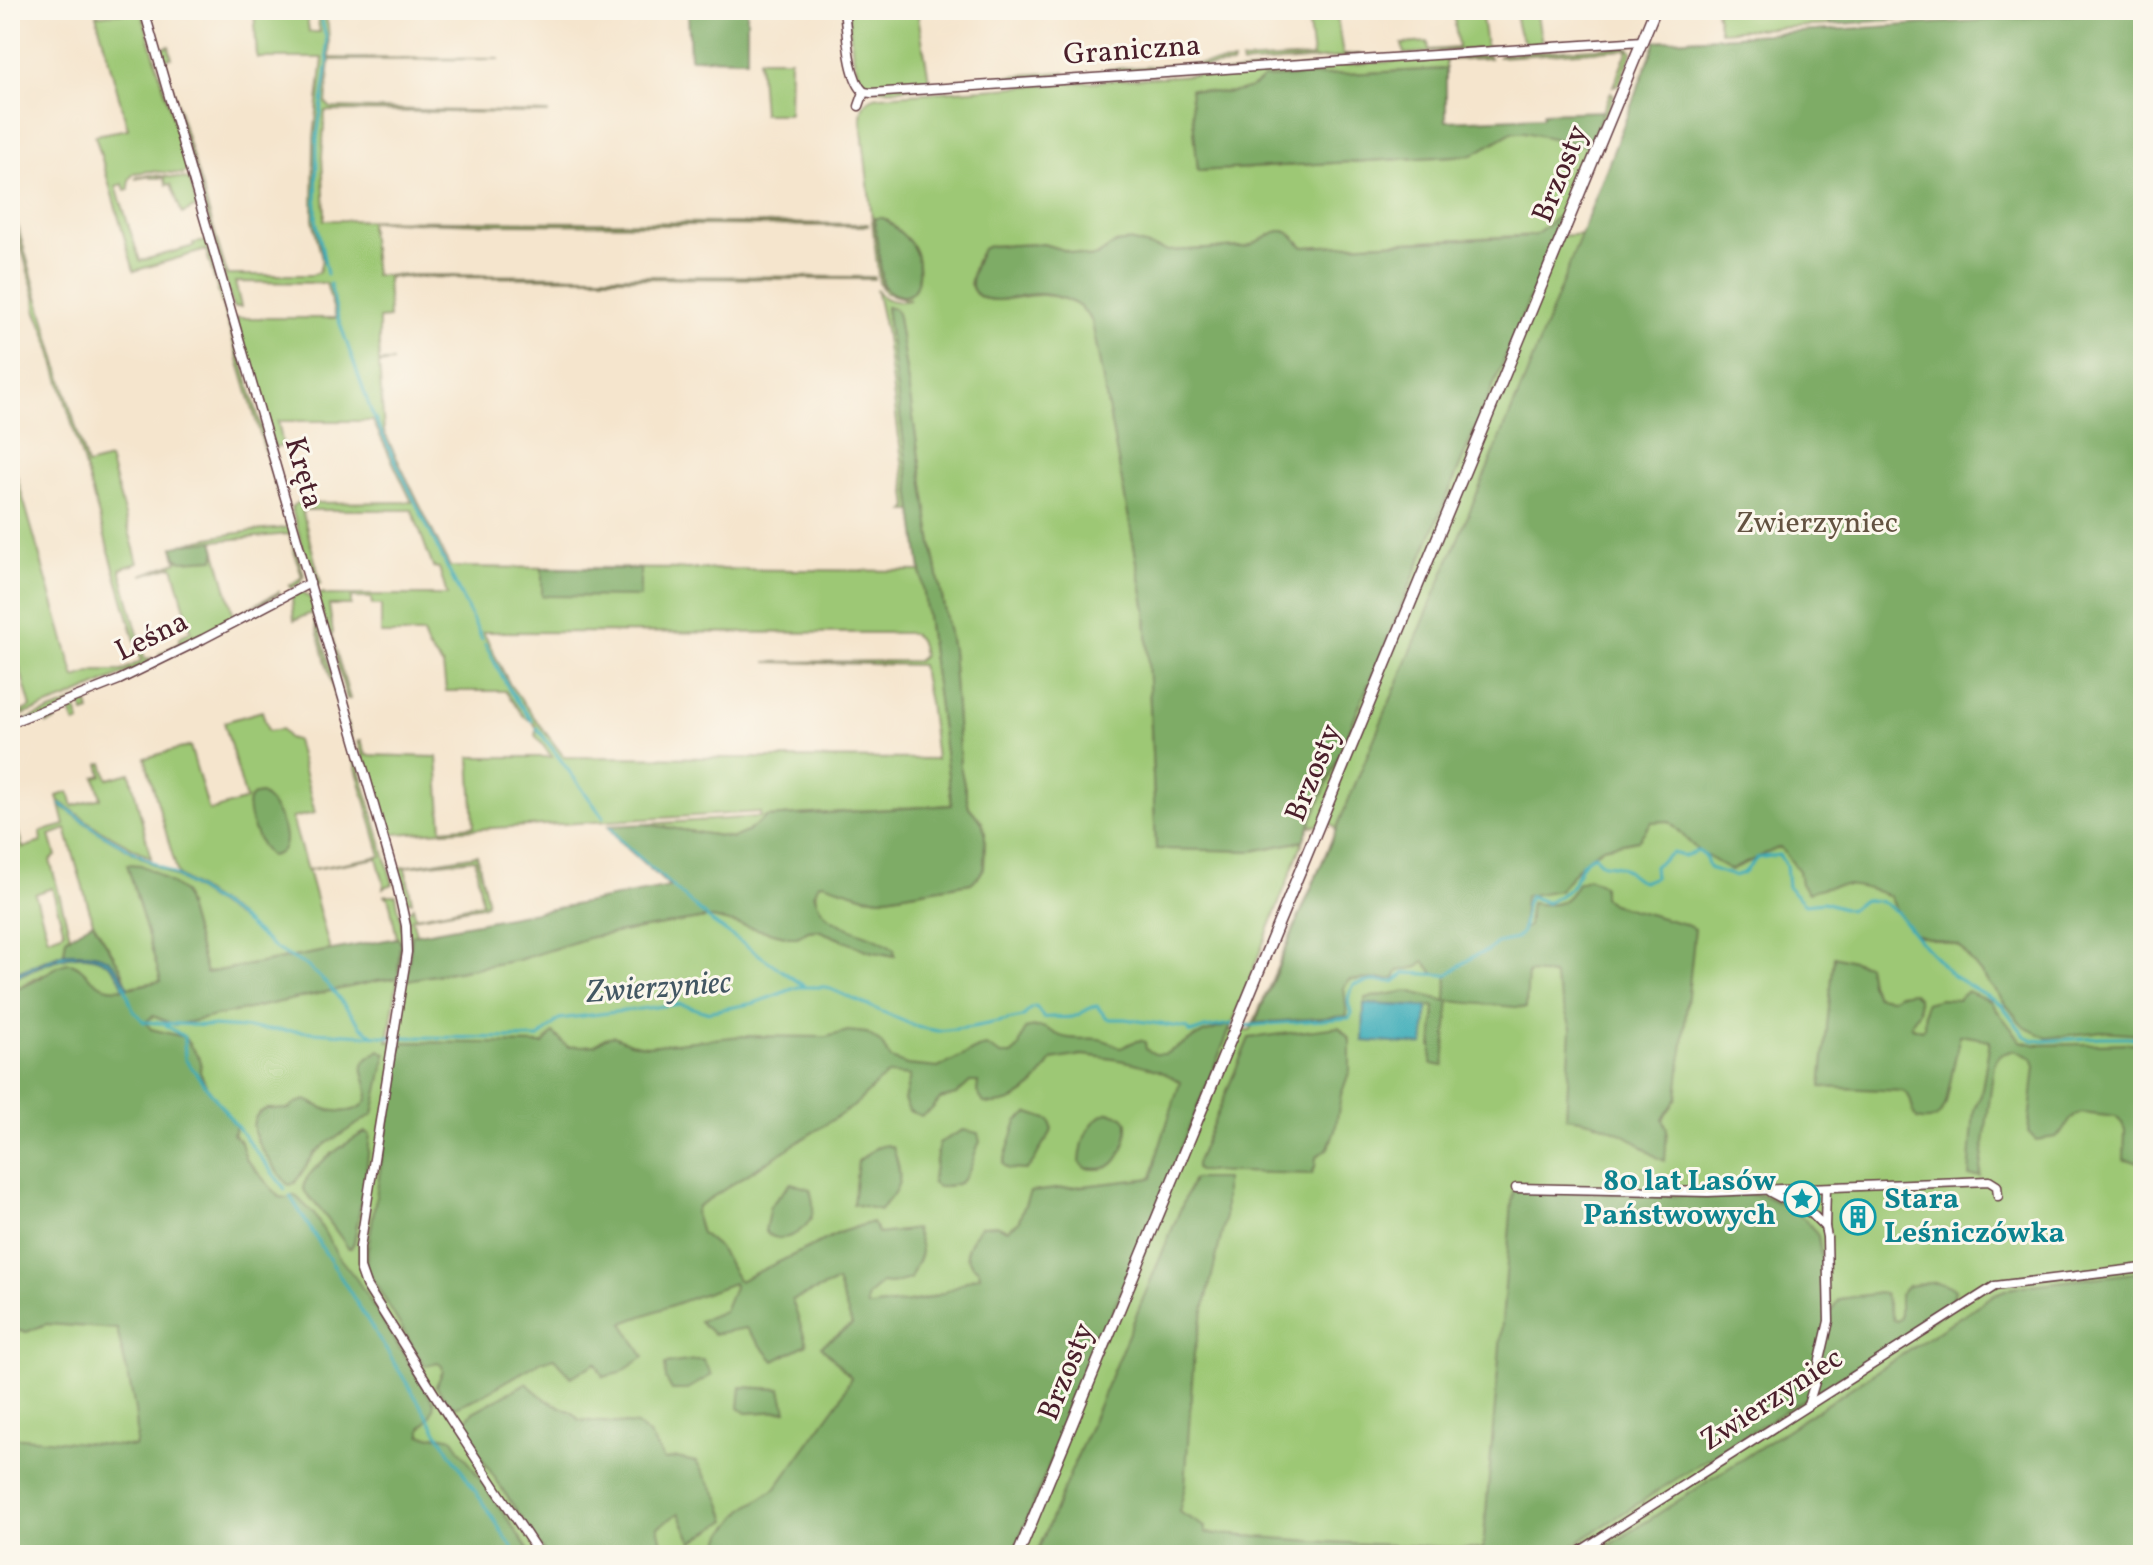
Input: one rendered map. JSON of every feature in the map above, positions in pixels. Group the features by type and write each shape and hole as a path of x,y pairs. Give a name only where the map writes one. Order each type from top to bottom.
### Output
{"street":[{"name":"Kręta","path":"144,10 397,885 406,926 407,952 360,1247 363,1277 450,1419 540,1555"},
{"path":"844,10 853,71 864,92 859,106"},
{"name":"Brzosty","path":"1018,1555 1655,10"},
{"name":"Graniczna","path":"864,92 1642,41"},
{"name":"Leśna","path":"10,723 130,675 310,583"},
{"path":"1516,1188 1769,1191 1989,1181 1997,1186 1998,1196"},
{"path":"1807,1406 1829,1321 1826,1188"},
{"path":"1769,1191 1812,1214 1825,1227"},
{"name":"Zwierzyniec","path":"1574,1555 1995,1286 2143,1268"}],"green space":[{"path":"141,10 188,170 183,174 134,173 129,180 129,189 125,190 123,184 116,186 140,261 208,241 304,576 300,583 291,588 289,586 302,577 289,534 213,541 234,616 279,594 162,657 159,654 191,631 173,566 142,575 177,562 173,547 287,526 206,250 134,271 95,135 128,129 96,15"},
{"path":"254,10 306,10 309,32 320,32 316,10 324,10 330,58 500,59 330,60 326,103 331,108 549,113 325,111 322,157 324,220 868,224 369,221 375,275 874,277 387,277 389,318 379,319 379,362 393,362 379,364 384,432 450,567 921,571 952,805 766,817 747,832 733,838 645,824 760,817 760,812 386,833 358,741 361,740 366,755 437,757 442,829 474,826 470,757 552,757 535,735 537,728 525,718 505,691 446,691 443,666 428,648 423,634 381,634 381,605 372,605 371,598 351,598 351,605 329,605 331,634 350,699 347,699 317,595 447,595 439,568 433,567 412,510 302,510 321,584 315,587 291,507 301,501 412,502 373,421 278,421 283,446 274,448 236,318 336,318 326,283 235,282 241,307 233,307 159,49 169,46 172,58 164,59 227,275 312,275 319,272 322,260 313,220 314,138 323,58 257,58","holes":["483,632 910,633 921,645 923,656 917,661 766,662 921,665 936,759 564,757 510,685"]},
{"path":"688,10 747,10 747,59 690,58"},
{"path":"848,10 917,10 930,85 888,90 866,84 860,77 853,55"},
{"path":"1307,10 1336,10 1343,55 1361,54 1242,65 1241,61 1313,57"},
{"path":"1453,10 1481,10 1486,46 1497,46 1404,54 1402,44 1428,42 1429,50 1458,48"},
{"path":"1515,10 1536,10 1542,43 1600,39 1528,45 1517,25"},
{"path":"1716,10 1864,10 1830,16 1830,25 1720,31"},
{"path":"1864,10 1952,10 1954,15 1830,25 1829,16"},
{"name":"Zwierzyniec","path":"2143,10 2143,1034 2102,1031 2047,1038 2024,1027 1959,946 1914,934 1897,912 1890,896 1869,889 1839,885 1808,893 1801,884 1799,871 1780,847 1731,870 1698,851 1669,821 1652,822 1638,840 1603,847 1582,863 1559,890 1525,896 1522,930 1528,926 1531,903 1559,903 1569,896 1577,883 1588,878 1603,885 1603,897 1612,904 1695,929 1677,1098 1663,1119 1667,1129 1665,1161 1617,1132 1592,1122 1566,1117 1571,1028 1553,975 1528,973 1526,1008 1449,1001 1444,1066 1431,1064 1435,1007 1364,1004 1366,998 1408,991 1446,1001 1447,975 1435,975 1424,961 1418,967 1398,971 1395,979 1349,980 1344,987 1347,1016 1255,1023 1525,379 1656,41"},
{"path":"2143,11 2143,1555 10,1555 10,1009 113,989 95,983 78,966 71,964 10,991 10,980 57,960 89,956 103,961 115,971 124,988 116,990 123,1018 148,1026 144,1022 153,1016 175,1025 397,978 402,942 397,938 389,899 385,895 396,895 404,941 388,1041 398,1041 410,949 407,913 413,907 416,917 482,903 475,859 405,867 412,902 404,900 389,848 391,841 398,868 477,855 487,899 482,906 412,918 416,934 412,937 408,980 518,960 591,937 705,918 789,937 818,930 869,951 894,956 894,949 842,925 819,908 815,897 818,884 823,882 881,898 971,883 984,868 985,832 982,822 969,807 960,766 952,650 932,544 898,317 895,309 886,307 913,511 905,511 908,507 885,330 876,289 890,300 910,300 885,293 879,283 861,120 867,101 879,96 1488,55 1490,58 1446,60 1446,69 1263,78 1248,89 1239,91 1191,89 1198,171 1472,155 1512,132 1524,131 1588,145 1611,92 1614,95 1565,214 1536,235 1304,247 1289,233 1279,231 1244,247 1168,251 1129,241 1116,243 1097,256 1087,257 1043,244 989,246 978,257 970,285 984,298 1049,296 1085,310 1076,272 1585,234 1656,41","holes":["875,218 887,220 909,241 916,253 918,279 908,295 894,294 882,285","1109,410 1159,615 1158,840 1332,824 1336,830 1250,1031 1213,1030 1232,1024 1303,841 1253,851 1156,848 1146,610"]},
{"path":"1625,46 1631,49 1632,53 1619,84 1613,86 1628,49 1498,57 1503,54"},
{"path":"759,59 790,59 789,114 763,114"},
{"path":"1233,62 1232,65 1109,73 1108,69"},
{"path":"1446,69 1446,121 1603,111 1588,146 1512,132 1472,155 1198,171 1190,89 1229,92 1248,89 1263,78"},
{"path":"1065,72 1064,76 957,83 955,80"},
{"path":"152,175 188,179 197,207 182,214 171,184 167,185 164,178 151,176 135,179"},
{"path":"10,200 87,465 109,459 138,563 120,569 145,660 151,658 151,662 23,715 22,711 31,707 10,635 10,453 75,678 96,671 122,671 141,661 45,331 36,310"},
{"path":"1565,214 1303,841 1253,851 1156,849 1146,610 1092,322 1081,308 1055,296 1027,295 1000,300 977,295 971,282 982,249 989,246 1043,244 1087,257 1097,256 1116,243 1129,241 1168,251 1244,247 1279,231 1291,235 1304,247 1532,236"},
{"path":"874,218 887,220 914,249 918,279 908,295 894,294 883,285"},
{"path":"886,307 895,309 898,317 932,544 952,650 960,766 969,807 982,822 985,832 984,868 979,876 971,883 881,898 818,884 814,893 827,915 848,928 884,942 894,949 895,956 869,951 818,930 789,937 705,918 591,937 518,960 407,980 412,935 670,887 617,839 608,826 645,824 733,838 747,832 766,817 952,805"},
{"path":"213,541 214,559 182,561 176,558 173,547"},
{"path":"542,568 640,569 640,597 542,596"},
{"path":"303,592 311,599 393,884 383,888 377,858 308,870 330,950 206,973 183,892 128,865 162,981 128,987 121,968 93,922 66,829 50,835 56,856 50,860 70,935 66,938 64,953 10,975 10,805 23,848 41,842 40,832 65,825 60,805 99,833 179,879 239,919 178,875 145,758 190,746 209,811 246,800 224,722 262,711 268,731 282,729 288,738 296,740 315,813 292,818 307,870 381,856 312,613 294,620 292,598","holes":["52,888 64,932 48,938 35,894"]},
{"path":"86,697 90,711 84,713 81,704 75,706 80,722 75,724 69,709 56,713 57,720 47,724 44,719 13,730 13,725"},
{"path":"103,763 108,779 130,773 151,858 100,830 58,800 57,796 69,792 73,806 101,798 95,777 102,775 99,764"},
{"path":"261,794 274,807 285,838 279,853 270,856 258,838 249,813 250,798"},
{"path":"127,864 141,865 155,872 183,892 206,973 397,938 400,940 398,978 175,1025 153,1016 146,1022 151,1029 184,1037 201,1061 200,1072 206,1085 236,1126 233,1134 241,1142 246,1159 279,1197 297,1197 314,1214 434,1403 430,1417 421,1428 421,1435 453,1439 532,1555 10,1555 10,1437 135,1447 137,1436 134,1406 117,1329 46,1324 27,1332 10,1330 10,991 68,963 77,966 104,987 125,988 161,981"},
{"path":"93,922 121,968 126,983 101,956 64,953 66,938"},
{"path":"1834,956 1867,965 1876,996 1892,998 1912,992 1918,998 1919,1011 1911,1024 1921,1030 1924,1027 1925,1003 1940,999 1957,1000 1967,991 1990,1001 2021,1041 2037,1045 2143,1044 2143,1162 2124,1160 2125,1130 2116,1117 2081,1113 2071,1118 2056,1137 2036,1140 2028,1132 2035,1066 2032,1058 2015,1050 1999,1055 1994,1064 1980,1176 1969,1176 1974,1109 1981,1095 1990,1040 1960,1035 1946,1103 1939,1116 1931,1120 1917,1119 1909,1096 1902,1091 1821,1087"},
{"name":"Zwierzyniec","path":"1232,1024 1012,1555 715,1555 723,1534 743,1510 776,1488 841,1398 851,1377 821,1346 852,1325 837,1282 792,1300 807,1344 774,1361 746,1328 713,1334 699,1321 724,1311 733,1283 623,1323 644,1357 620,1373 603,1377 596,1363 571,1377 554,1358 542,1361 455,1407 436,1386 442,1366 438,1363 426,1366 421,1360 366,1268 400,1042 543,1044 553,1033 568,1047 595,1045 614,1036 647,1046 741,1036 826,1037 848,1031 867,1033 881,1043 891,1059 907,1065 938,1068 986,1046 1001,1055 1011,1055 1018,1049 1025,1029 1034,1027 1069,1038 1099,1039 1120,1048 1142,1041 1146,1049 1155,1054 1165,1054 1203,1033","holes":["1083,1055 1146,1066 1180,1082 1152,1178 1030,1192 1018,1222 1007,1230 997,1225 981,1226 973,1238 967,1254 980,1276 930,1298 867,1307 869,1295 881,1283 911,1279 921,1251 915,1229 879,1234 872,1222 841,1232 739,1281 719,1248 701,1233 695,1213 697,1207 854,1106 889,1074 910,1076 904,1100 909,1111 921,1116 940,1099 956,1095 970,1082 978,1082 977,1092 984,1103 1016,1099 1040,1078 1052,1060"]},
{"path":"1339,1027 1350,1039 1350,1070 1341,1095 1335,1131 1328,1148 1316,1157 1312,1174 1198,1171 1196,1164 1249,1038"},
{"path":"380,1050 386,1054 373,1114 326,1144 314,1154 295,1183 287,1184 260,1146 253,1125 256,1117 264,1110 289,1109 306,1100 329,1110 351,1110 363,1105 368,1094 363,1064"},
{"path":"1109,1112 1123,1117 1127,1122 1120,1156 1111,1165 1100,1169 1085,1168 1080,1163 1087,1133 1096,1120"},
{"path":"1029,1113 1050,1120 1051,1131 1026,1170 1008,1169 1003,1164 1017,1121"},
{"path":"963,1130 978,1133 980,1142 970,1170 959,1183 938,1187 932,1183 939,1143"},
{"path":"366,1132 370,1134 366,1173 354,1243 348,1248 306,1193 305,1182 339,1148"},
{"path":"887,1145 893,1148 900,1175 893,1195 880,1210 853,1204 858,1161 877,1147"},
{"path":"1193,1179 1225,1179 1225,1220 1194,1353 1185,1487 1179,1512 1205,1527 1205,1533 1483,1549 1513,1190 1672,1196 1763,1195 1792,1209 1807,1221 1818,1236 1825,1309 1831,1311 1839,1299 1880,1293 1885,1294 1893,1320 1896,1321 1900,1318 1900,1295 1908,1286 1939,1283 1955,1290 1953,1300 1943,1313 1558,1555 1036,1555"},
{"path":"791,1183 810,1189 813,1212 809,1222 798,1232 777,1238 765,1231 770,1206"},
{"path":"2143,1272 2143,1555 1595,1555 1995,1294 2013,1287"},
{"path":"703,1360 712,1375 686,1390 672,1390 666,1379 665,1364"},
{"path":"526,1383 546,1400 572,1412 579,1420 637,1425 650,1436 664,1460 677,1458 696,1462 719,1498 727,1520 692,1542 679,1513 658,1527 665,1555 546,1555 473,1445 463,1423 473,1412"},
{"path":"741,1387 781,1389 786,1411 746,1413 739,1408"}],"water":[{"path":"64,953 103,957 116,967 128,987 124,988 115,971 103,961 89,956 57,960 10,980 10,975"},
{"path":"1364,1004 1428,1007 1423,1045 1363,1041"}],"waterway":[{"path":"319,10 328,63 317,138 316,219 327,274"},
{"path":"330,284 338,318 371,411 482,639"},
{"path":"485,644 510,691 532,721"},
{"path":"13,727 34,720"},
{"path":"537,728 603,817"},
{"path":"61,804 99,832 178,877 238,917 276,949 307,966 329,986 361,1026 373,1035"},
{"path":"610,827 620,840 712,922 804,986"},
{"name":"Zwierzyniec","path":"1242,1026 1349,1018 1352,1013 1348,998 1354,985 1373,981 1394,982 1406,973 1447,975 1497,943 1515,939 1522,932 1530,896 1547,903 1559,896 1570,887 1585,861 1595,855 1602,864 1621,867 1642,882 1655,877 1654,866 1672,853 1684,856 1698,851 1705,856 1709,868 1734,876 1744,873 1757,858 1779,855 1786,865 1788,887 1805,904 1823,902 1850,910 1863,900 1881,901 1897,912 1953,976 2002,1005 2025,1036 2033,1040 2143,1039"},
{"name":"Zwierzyniec","path":"124,984 133,1010 144,1022 398,1037 539,1038 559,1019 680,1004 706,1012 755,1003 798,987 826,987 917,1027 938,1031 1023,1017 1036,1007 1044,1018 1065,1018 1097,1006 1107,1019 1187,1028 1191,1033 1232,1024"},
{"path":"166,1025 184,1037 185,1059 285,1189"},
{"path":"290,1196 517,1555"}],"place":[{"name":"80 lat Lasów Państwowych","path":"1802,1199"},
{"name":"Stara Leśniczówka","path":"1858,1217"}]}
